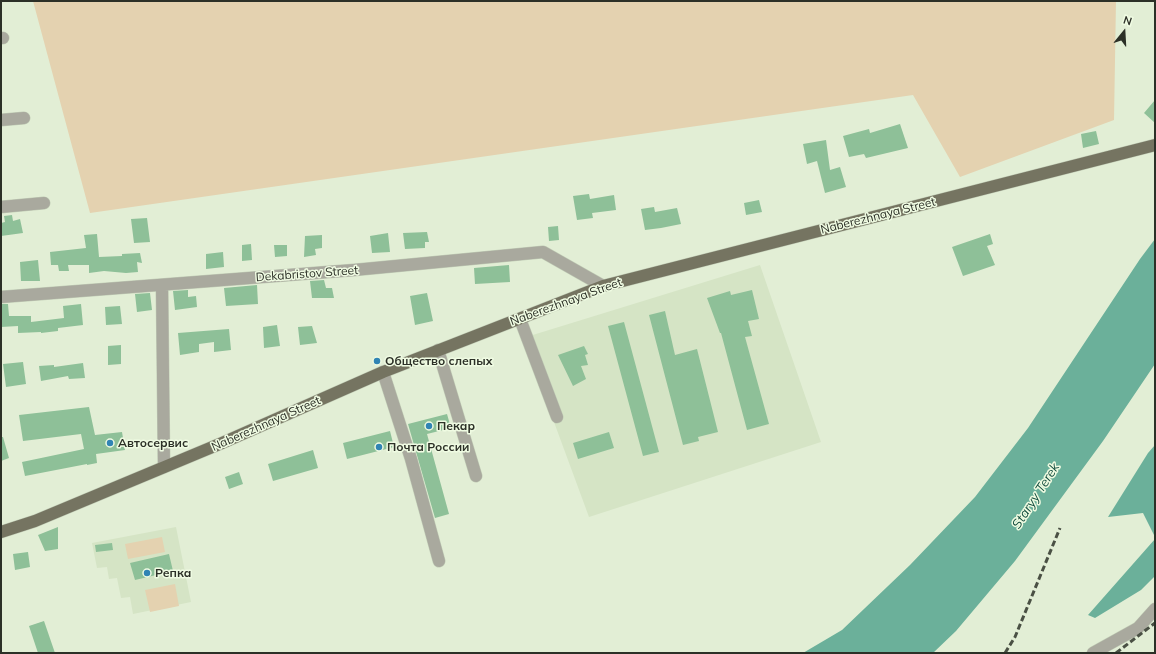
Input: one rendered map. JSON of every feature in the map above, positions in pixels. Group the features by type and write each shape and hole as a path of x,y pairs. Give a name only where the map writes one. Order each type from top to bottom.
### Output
{"main road":[{"name":"Naberezhnaya Street","path":"1,532 36,521 230,440 383,372 603,286 1155,145"}],"street":[{"path":"1,120 24,118"},
{"path":"1,207 44,203"},
{"name":"Dekabristov Street","path":"1,297 354,270 543,252 603,286"},
{"path":"162,285 164,467"},
{"path":"520,319 557,418"},
{"path":"438,350 476,476"},
{"path":"383,372 411,459 438,561"},
{"path":"1093,653 1138,628 1155,609"}],"shaded area":[{"path":"33,1 1116,1 1114,120 960,177 913,95 90,213"},
{"path":"760,265 821,442 589,517 523,338"},
{"name":"Репка","path":"176,527 191,602 133,614 130,597 121,598 117,578 109,579 107,567 97,568 92,543"},
{"path":"162,537 165,552 128,559 125,544"},
{"path":"175,584 179,606 150,612 145,590"}],"water":[{"name":"Staryy Terek","path":"1155,239 1155,364 1103,441 1015,561 956,631 933,653 803,653 842,630 910,565 975,497 1028,428 1140,259"},
{"path":"1155,445 1155,537 1143,513 1108,517 1148,453"},
{"path":"1155,539 1155,576 1141,590 1095,618 1088,615"}],"building":[{"path":"1155,100 1155,123 1144,113"},
{"path":"900,124 908,148 866,158 864,154 849,157 843,136 869,129 870,133"},
{"path":"1096,131 1099,144 1083,148 1081,134"},
{"path":"826,140 830,170 840,167 846,187 825,193 817,161 807,164 803,144"},
{"path":"589,194 590,199 614,195 616,210 592,213 593,218 577,220 573,196"},
{"path":"759,200 762,212 746,215 744,203"},
{"path":"654,207 655,212 677,208 681,224 645,230 641,209"},
{"path":"12,215 13,221 20,219 23,233 1,236 1,223 5,222 4,216"},
{"path":"147,218 150,242 134,243 131,219"},
{"path":"558,226 559,240 549,241 548,227"},
{"path":"427,232 429,242 425,242 425,248 405,249 403,233"},
{"path":"388,233 390,252 372,253 370,236"},
{"path":"97,234 99,257 122,256 122,254 140,253 142,263 137,262 138,272 126,273 104,271 89,273 89,265 68,265 69,271 59,271 58,265 51,265 50,252 86,248 84,235"},
{"path":"990,234 993,244 987,246 995,265 963,276 952,247"},
{"path":"322,235 322,248 315,249 316,255 304,257 305,236"},
{"path":"251,244 252,260 242,261 242,245"},
{"path":"274,245 287,245 287,256 275,257"},
{"path":"223,252 224,267 206,269 206,254"},
{"path":"38,260 40,281 21,281 20,262"},
{"path":"509,265 510,282 475,284 474,268"},
{"path":"324,280 326,288 332,288 334,298 312,298 310,281"},
{"path":"257,285 258,304 226,306 224,288"},
{"path":"188,290 188,297 196,296 197,307 175,310 173,291"},
{"path":"752,290 759,319 748,321 752,336 745,337 769,424 747,430 721,333 707,298 730,291 731,295"},
{"path":"150,293 152,310 137,312 135,294"},
{"path":"427,293 433,321 415,325 410,296"},
{"path":"1,304 8,304 9,316 31,316 31,322 64,318 63,306 81,304 83,325 58,328 58,331 18,333 18,326 1,327"},
{"path":"120,306 122,324 106,325 105,307"},
{"path":"665,311 675,355 697,349 718,432 698,437 699,441 683,445 649,315"},
{"path":"624,322 659,452 643,456 608,326"},
{"path":"277,325 280,346 264,348 263,327"},
{"path":"312,326 317,343 300,345 298,327"},
{"path":"229,329 231,350 214,352 214,342 199,344 199,352 180,355 178,333"},
{"path":"121,345 121,364 108,365 108,346"},
{"path":"584,346 588,354 585,355 588,365 581,366 586,379 573,386 558,355"},
{"path":"23,362 26,384 6,387 3,364"},
{"path":"83,363 85,378 69,379 68,376 41,381 39,366 54,365 54,367"},
{"path":"89,407 95,435 122,432 125,450 96,454 97,463 25,476 22,462 84,449 81,434 23,441 19,415"},
{"path":"447,414 451,428 427,434 449,514 435,518 408,424"},
{"path":"390,431 394,447 347,459 343,443"},
{"path":"609,432 614,448 578,459 573,443"},
{"path":"1,437 3,437 9,458 1,461"},
{"path":"313,450 318,468 273,481 268,464"},
{"path":"239,472 243,484 229,489 225,477"},
{"path":"58,527 58,549 45,551 38,535"},
{"path":"112,543 113,550 96,552 95,545"},
{"path":"28,552 30,567 15,570 13,554"},
{"path":"169,554 173,571 135,580 130,563"},
{"path":"44,621 55,653 38,653 29,626"}],"railway":[{"path":"1005,653 1015,637 1060,528"},
{"path":"1116,653 1155,623"}],"place":[{"name":"Общество слепых","path":"377,361"},
{"name":"Пекар","path":"429,426"},
{"name":"Автосервис","path":"110,443"},
{"name":"Почта России","path":"379,447"},
{"name":"Репка","path":"147,573"}]}
